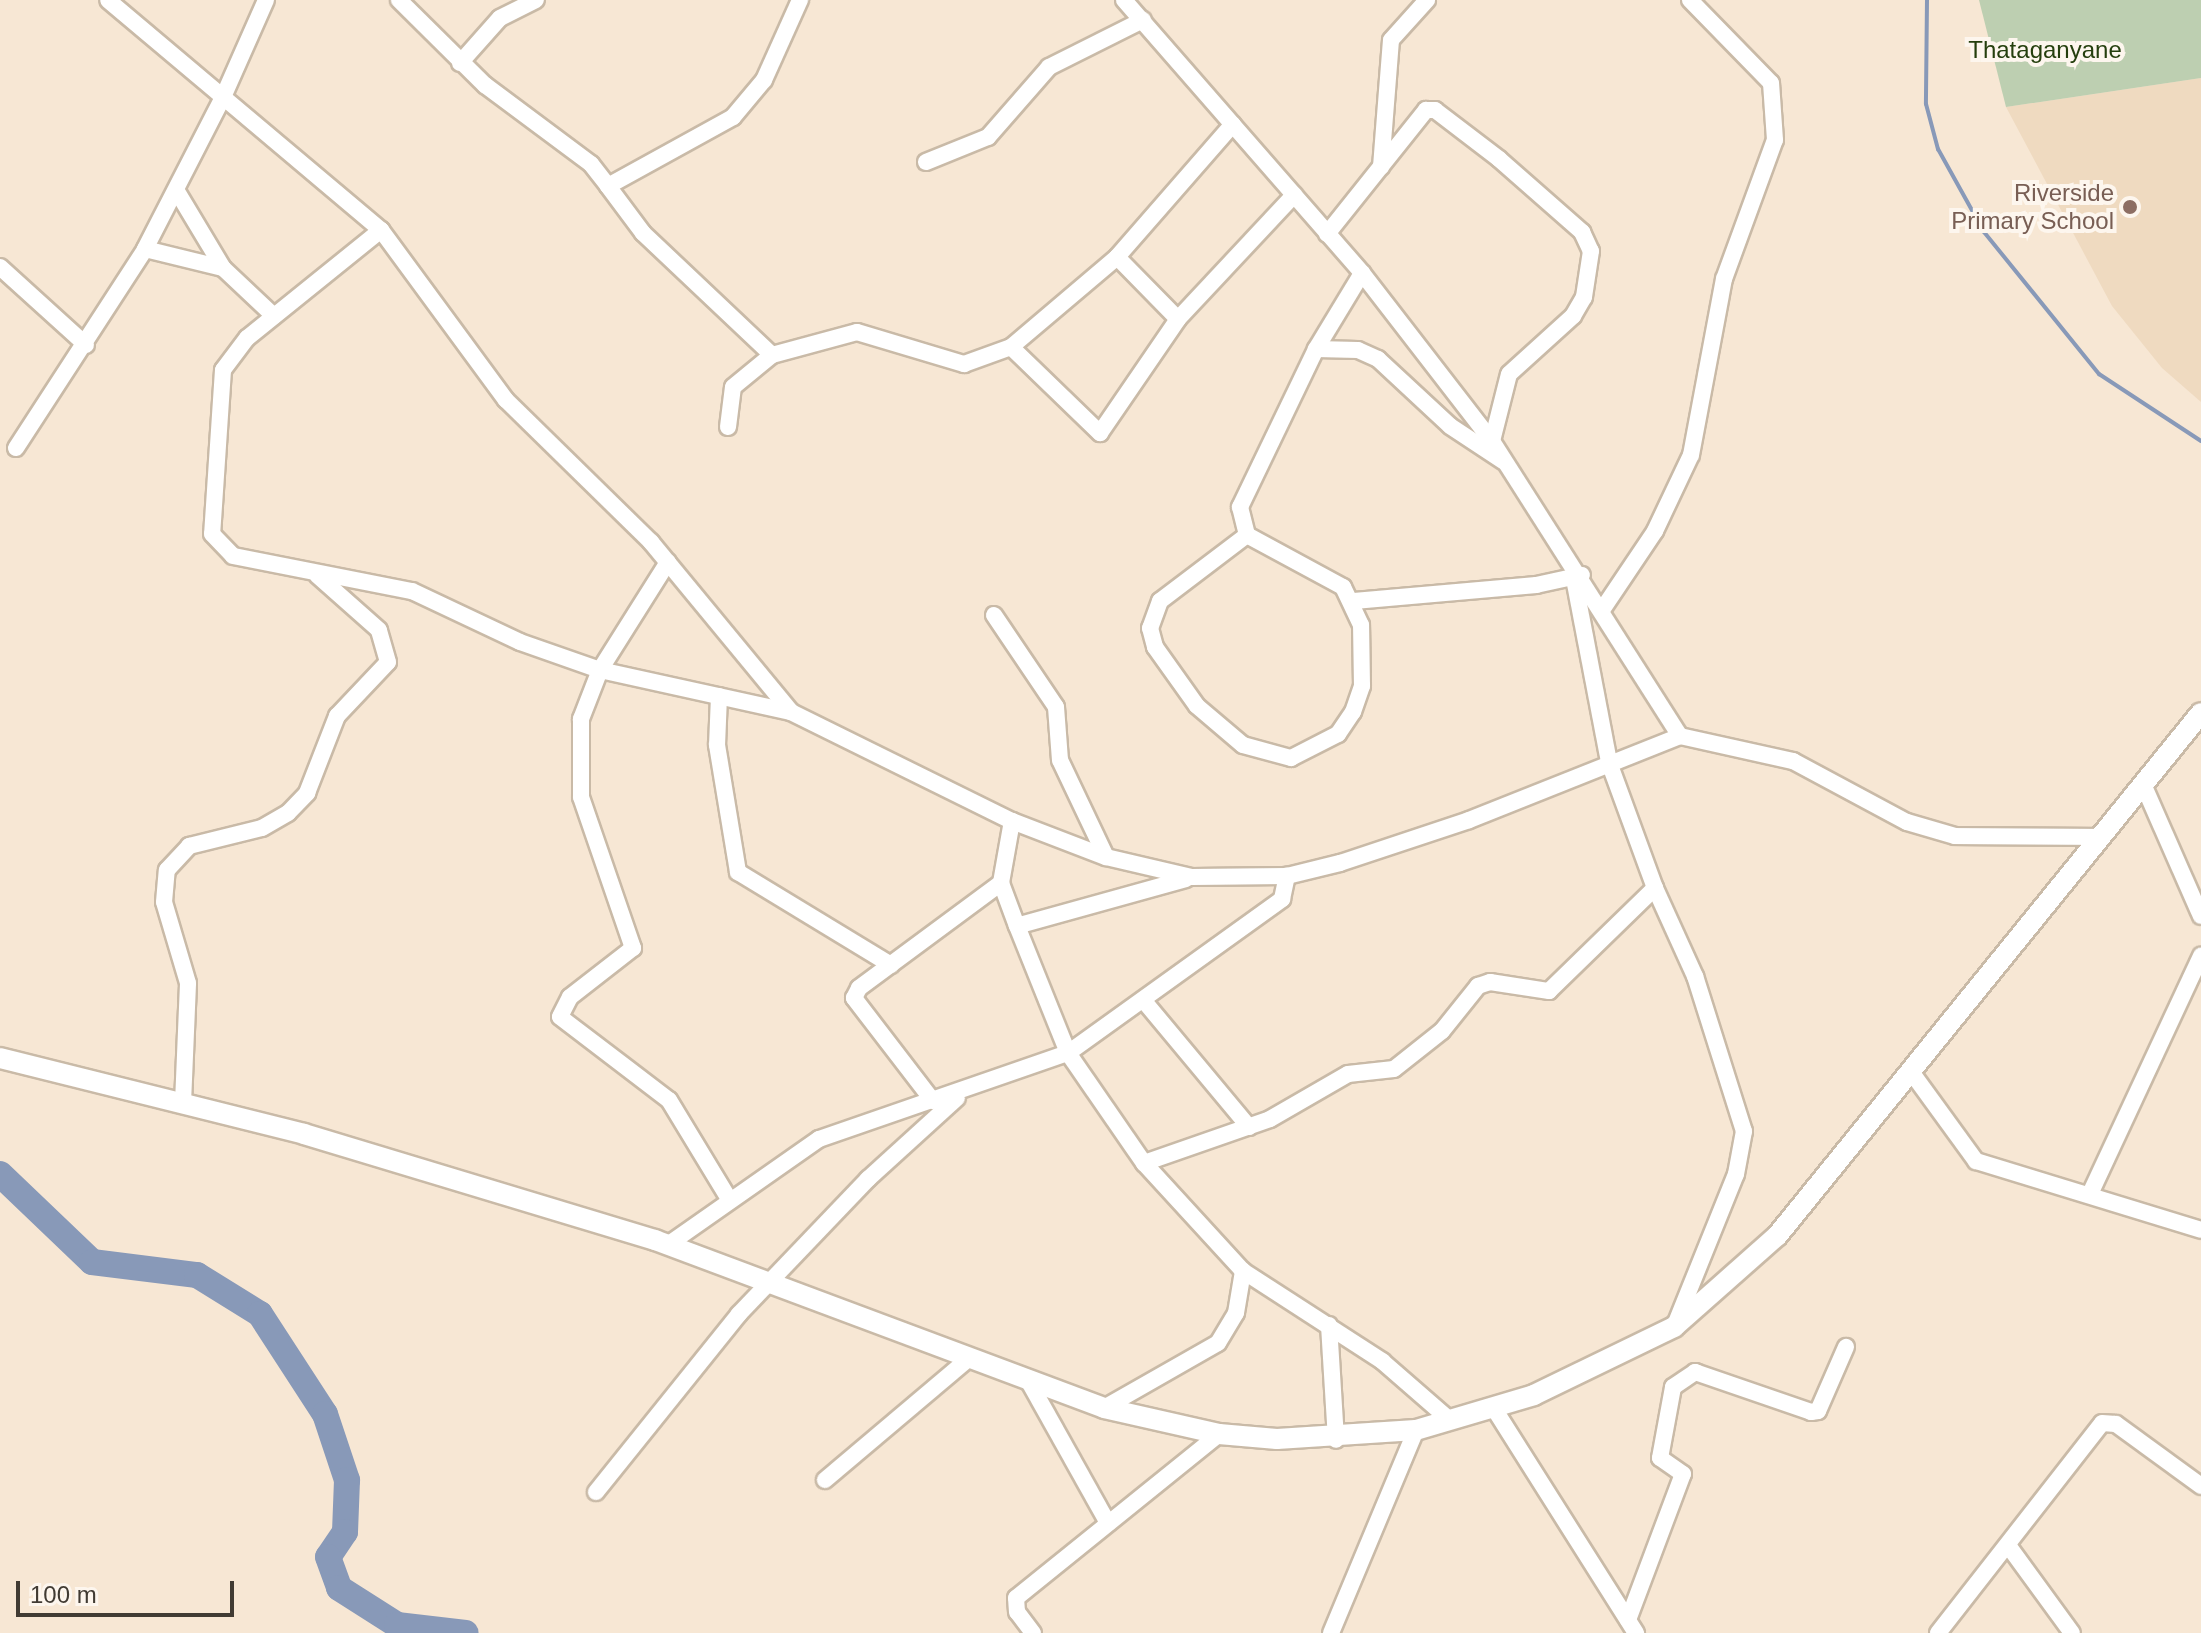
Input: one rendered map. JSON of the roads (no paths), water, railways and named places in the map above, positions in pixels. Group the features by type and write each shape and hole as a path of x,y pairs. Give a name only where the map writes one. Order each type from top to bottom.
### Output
{"street":[{"path":"108,0 381,230 506,400 668,562 791,712"},
{"path":"16,448 86,345 178,193 266,0"},
{"path":"399,0 460,63 591,164 643,233 772,355"},
{"path":"460,63 500,18 536,0"},
{"path":"608,186 733,117 764,80 800,0"},
{"path":"1124,0 1362,273 1492,441 1680,736"},
{"path":"1381,169 1391,40 1427,0"},
{"path":"1602,610 1655,531 1691,455 1724,279 1775,140 1771,83 1690,0"},
{"path":"926,162 988,137 1049,67 1143,20"},
{"path":"1327,234 1381,169 1420,115 1435,110 1589,240 1584,297 1573,316 1509,374 1492,441"},
{"path":"728,427 733,387 772,355 857,332 964,364 1011,347 1117,257 1233,124"},
{"path":"178,193 223,268 274,316"},
{"path":"1011,347 1100,433 1178,319 1294,195"},
{"path":"381,230 274,316 223,370 209,518 212,534 233,556 412,591 520,642 600,670 791,712 1012,821 1106,857 1192,877 1287,876 1469,820 1680,736 1793,761 1907,822 1955,836 2101,837"},
{"path":"145,249 223,268"},
{"path":"1117,257 1178,319"},
{"path":"0,267 86,345"},
{"path":"1247,535 1240,507 1247,485 1316,349 1362,273"},
{"path":"1316,349 1358,350 1378,359 1450,426 1509,465"},
{"path":"1247,535 1317,568 1354,601 1361,625 1362,686 1338,734 1291,758 1243,745 1188,695 1155,647 1150,628 1160,601 1247,535"},
{"path":"668,562 600,670 581,719 581,797 633,948 570,997 560,1017 669,1100 729,1199"},
{"path":"183,1103 188,983 164,902 167,870 189,846 262,828 288,813 307,793 337,716 388,662 379,630 316,574"},
{"path":"1354,601 1578,576"},
{"path":"1578,576 1609,762 1655,888 1695,976 1744,1131 1736,1174 1674,1327"},
{"path":"994,615 1056,707 1060,760 1106,857"},
{"path":"719,696 717,745 738,872 891,965"},
{"path":"0,1058 183,1103 669,1244 773,1279 968,1359 1104,1408 1219,1434 1336,1440 1416,1430 1495,1410 1674,1327 1777,1236 2201,713"},
{"path":"2143,784 2201,916"},
{"path":"1012,821 1001,883 1017,926 1068,1053 1144,1163 1243,1271 1329,1325 1451,1421"},
{"path":"669,1244 729,1199 819,1139 962,1094 1068,1053 1282,899 1287,876"},
{"path":"1017,926 1192,877"},
{"path":"933,1101 856,1007 859,988 1001,883"},
{"path":"1144,1163 1249,1127 1348,1074 1394,1069 1442,1031 1478,986 1490,982 1549,991 1562,984 1655,888"},
{"path":"2090,1194 2201,956"},
{"path":"1144,1001 1249,1127"},
{"path":"1912,1073 1976,1161 2201,1230"},
{"path":"596,1492 699,1357 868,1179 962,1094"},
{"path":"1104,1408 1218,1343 1236,1313 1243,1271"},
{"path":"1329,1325 1336,1440"},
{"path":"1632,1626 1683,1474 1660,1458 1673,1387 1695,1372 1811,1412 1818,1411 1846,1347"},
{"path":"825,1480 968,1359"},
{"path":"1028,1380 1108,1523"},
{"path":"1495,1410 1632,1626"},
{"path":"1938,1633 2010,1548 2092,1432 2109,1421 2201,1486"},
{"path":"1331,1633 1416,1430"},
{"path":"1033,1633 1017,1612 1016,1598 1219,1434"},
{"path":"2010,1548 2072,1633"}],"waterway":[{"path":"1927,0 1926,104 1938,149 1984,232 2099,374 2201,441"},
{"path":"0,1174 92,1262 197,1275 260,1314 325,1414 347,1480 345,1532 328,1557 339,1588 397,1625 466,1633"}],"place":[{"name":"Riverside Primary School","path":"2130,207"}],"park label":[{"name":"Thataganyane","path":"2045,50"}]}
